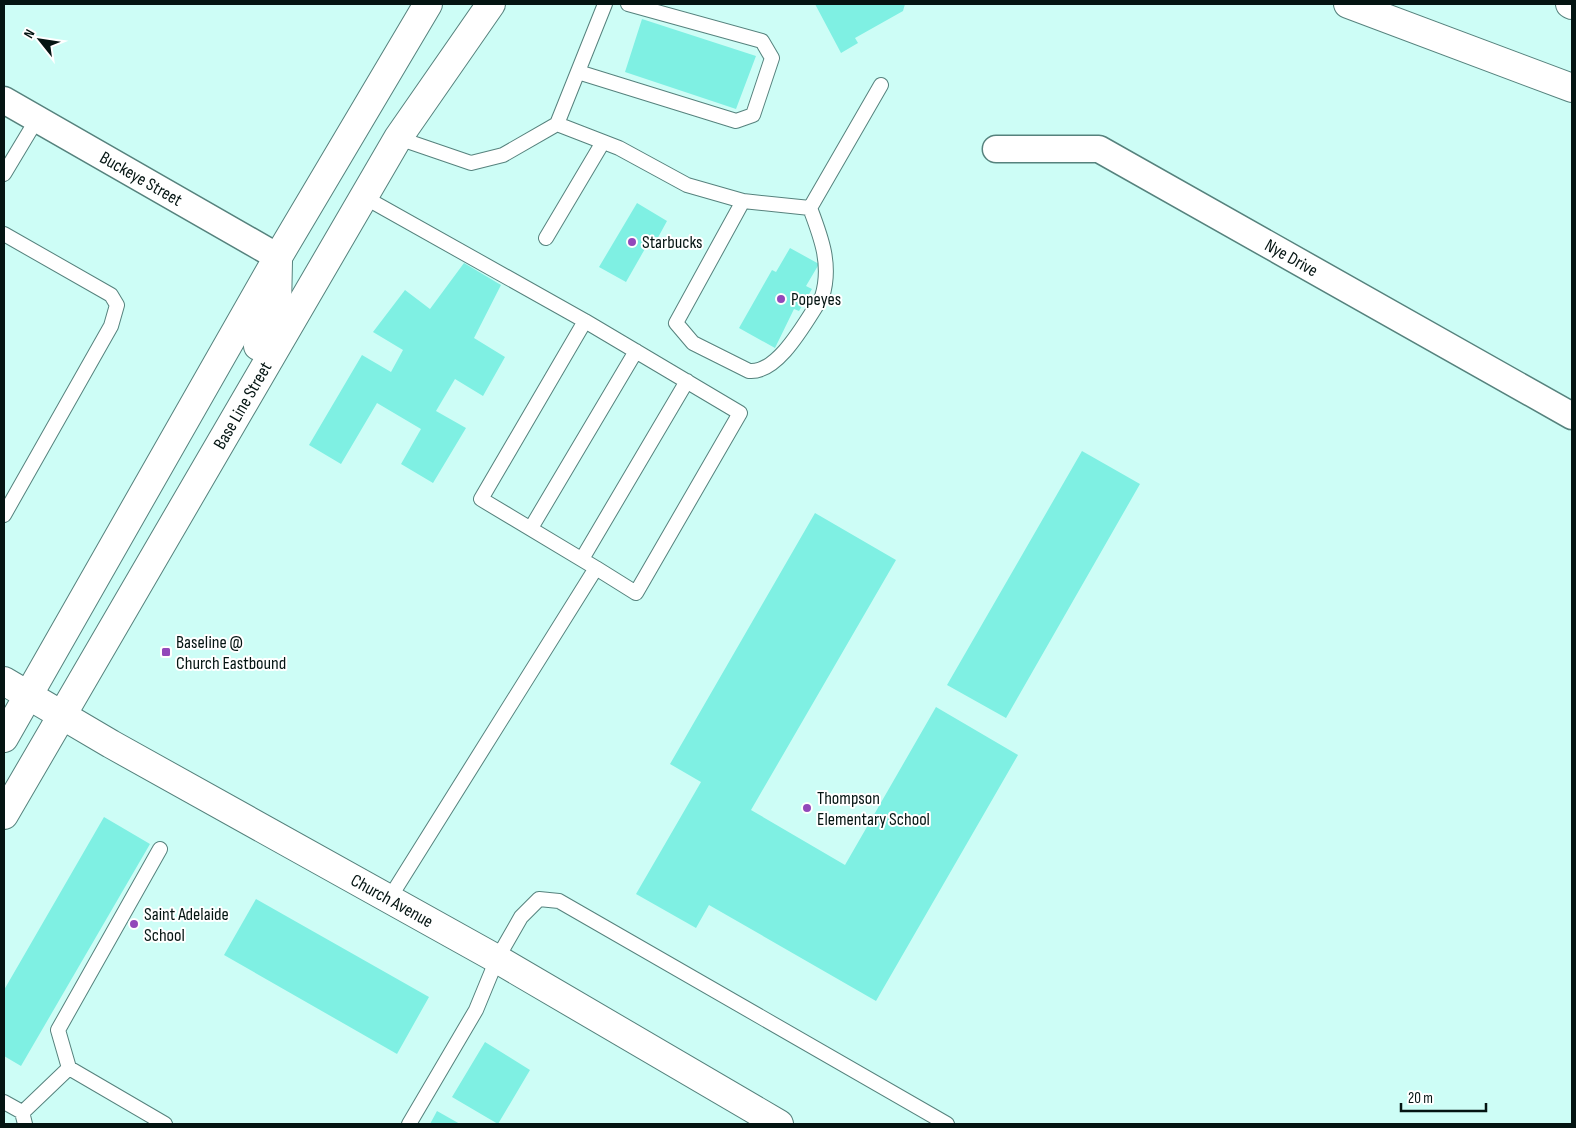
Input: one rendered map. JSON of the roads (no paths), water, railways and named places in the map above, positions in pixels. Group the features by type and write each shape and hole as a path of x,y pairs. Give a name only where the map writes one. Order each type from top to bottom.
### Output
{"main road":[{"path":"4,738 278,257 428,4"},
{"name":"Base Line Street","path":"4,815 398,138 491,4"},
{"path":"1348,4 1572,88"},
{"path":"361,116 398,138"},
{"path":"230,428 234,392 277,308 278,257"},
{"name":"Church Avenue","path":"4,681 61,715 497,959 779,1124"}],"street":[{"name":"Buckeye Street","path":"4,100 278,257"},
{"name":"Nye Drive","path":"996,149 1099,149 1572,416"}],"lane":[{"path":"398,138 471,163 504,155 557,124 605,4"},
{"path":"578,72 736,122 753,115 772,58 762,41 628,4"},
{"path":"743,202 676,323 693,343 749,370 763,370 784,352 822,297 825,288 826,254 810,208 881,85"},
{"path":"4,174 36,119"},
{"path":"557,124 603,142 687,184 743,202 810,208"},
{"path":"546,238 603,142"},
{"path":"364,197 584,321 740,413 636,593 481,499 584,321"},
{"path":"4,234 111,295 117,305 111,326 4,515"},
{"path":"531,528 636,351"},
{"path":"582,559 688,382"},
{"path":"390,900 596,568"},
{"path":"160,849 58,1030 69,1068 165,1124"},
{"path":"409,1124 476,1010 497,959 521,917 540,899 559,901 947,1124"},
{"path":"4,1102 23,1119 69,1068"}],"place":[{"name":"Starbucks","path":"632,242"},
{"name":"Popeyes","path":"781,299"},
{"name":"Baseline @ Church Eastbound","path":"166,652"},
{"name":"Thompson Elementary School","path":"807,808"},
{"name":"Saint Adelaide School","path":"134,924"}]}
